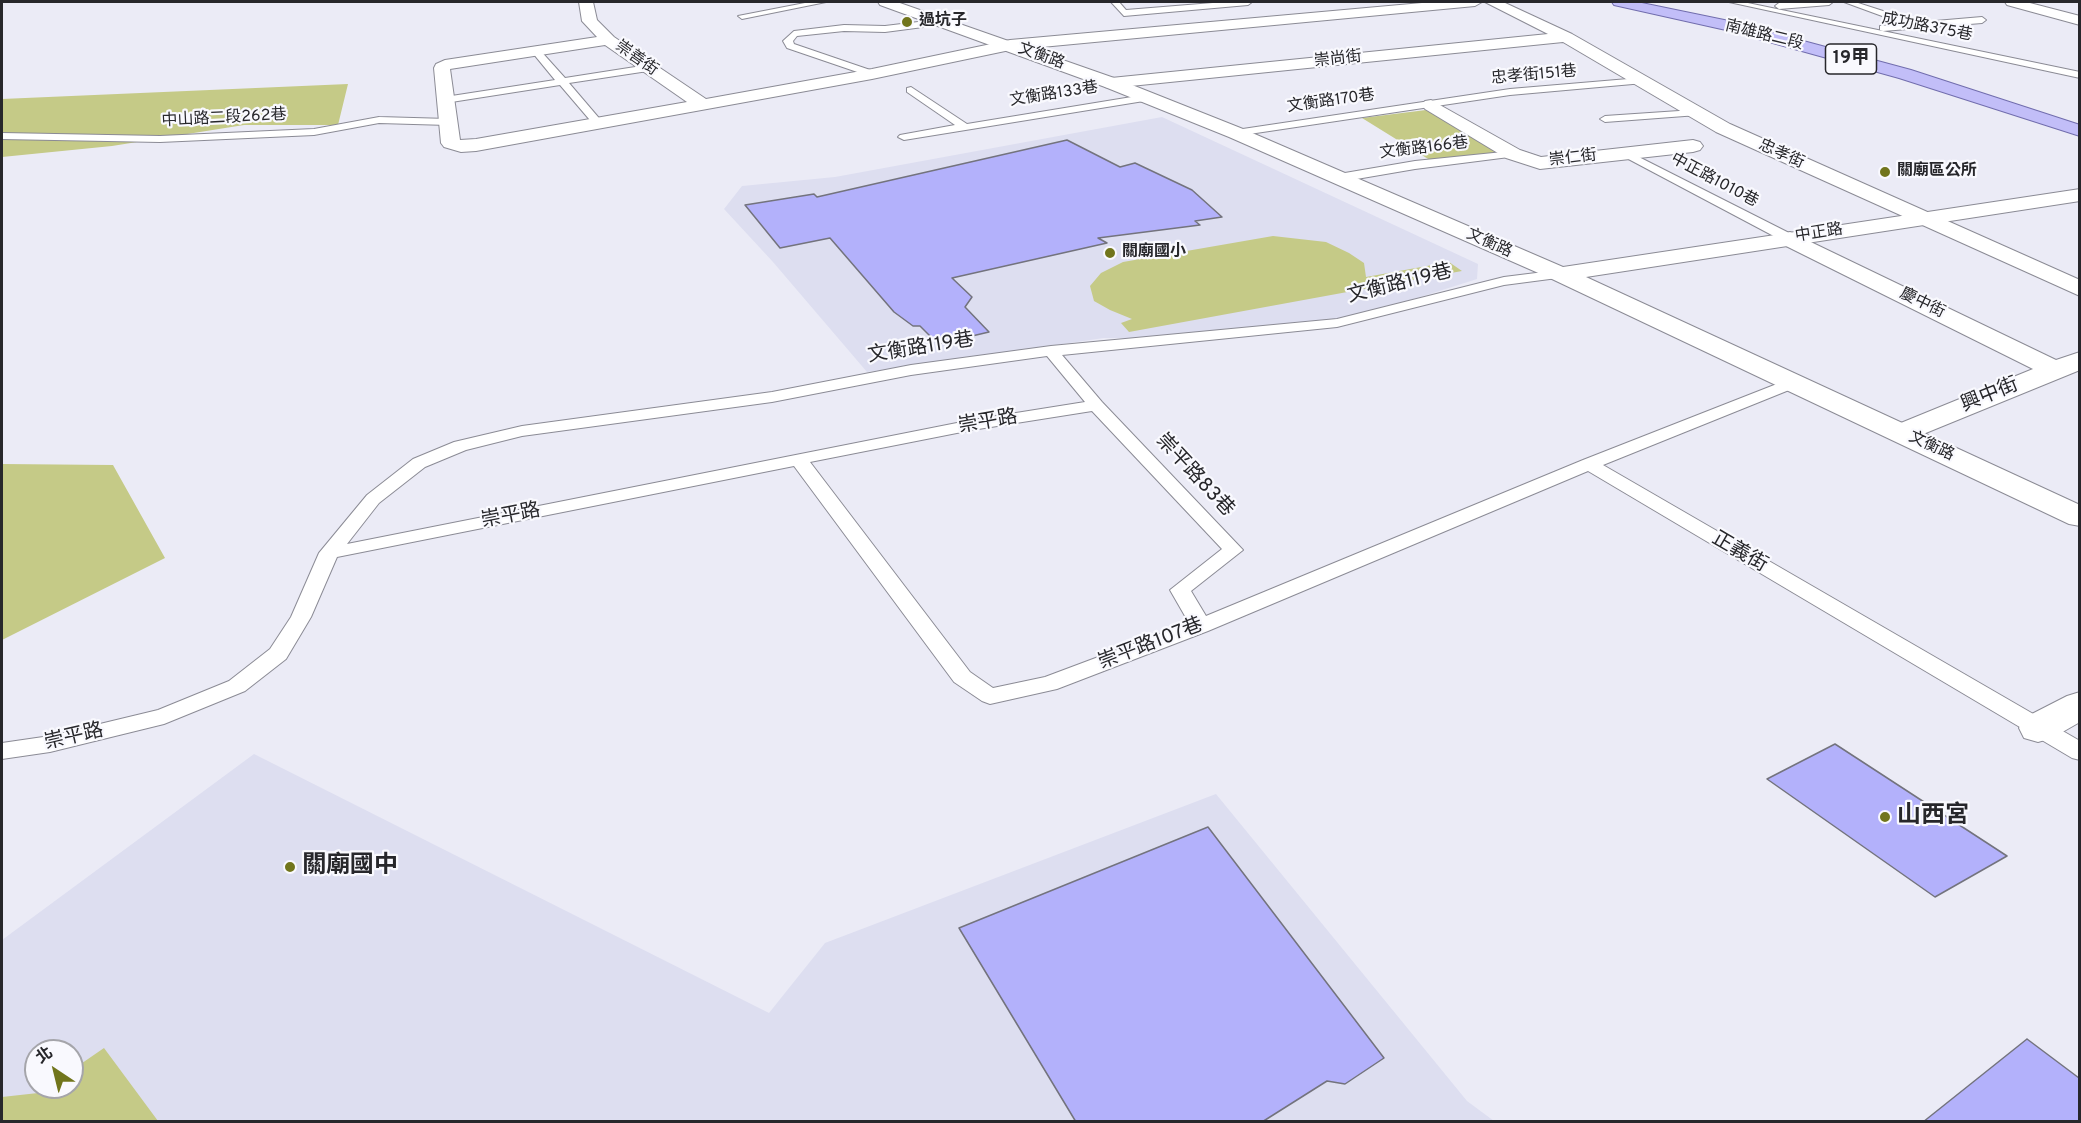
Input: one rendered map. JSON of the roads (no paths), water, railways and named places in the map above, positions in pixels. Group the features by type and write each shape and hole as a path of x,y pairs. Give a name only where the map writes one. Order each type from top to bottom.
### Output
{"main road":[{"name":"南雄路二段","path":"1618,2 1739,29 1905,74 2079,131"}],"street":[{"name":"崇善街","path":"585,2 590,21 608,40 703,105"},
{"name":"文衡路","path":"885,2 1010,45 1236,133 1560,274 2079,518"},
{"path":"1318,2 1350,13"},
{"path":"608,40 445,64 442,68 451,143 461,146 599,124 872,74 1010,45 1475,2"},
{"name":"忠孝街","path":"1492,2 1566,37 1694,113 1756,144 2079,289"},
{"path":"2012,2 2079,21"},
{"name":"崇尚街","path":"1111,83 1566,37"},
{"name":"崇仁街","path":"1431,105 1512,154 1526,160 1555,163 1623,152 1693,146"},
{"name":"中正路","path":"1560,274 2079,195"},
{"name":"慶中街","path":"1790,239 2067,365"},
{"path":"2050,275 2079,271"},
{"name":"興中街","path":"1901,433 2067,365"},
{"path":"2038,728 2079,705"}],"lane":[{"path":"742,16 822,2"},
{"path":"1115,2 1124,13 1248,2"},
{"name":"成功路375巷","path":"1733,2 2079,75"},
{"path":"1779,6 1829,2"},
{"path":"1848,2 1916,25"},
{"path":"1861,30 1982,20"},
{"path":"872,74 790,46 789,41 794,34 834,29 909,27 943,22"},
{"path":"535,50 599,124"},
{"path":"445,100 648,68"},
{"name":"忠孝街151巷","path":"1431,105 1446,100 1510,92 1640,81"},
{"path":"911,90 963,126"},
{"name":"文衡路133巷","path":"904,137 1150,98"},
{"name":"文衡路170巷","path":"1236,133 1431,105"},
{"path":"1605,119 1694,113"},
{"name":"中山路二段262巷","path":"2,136 160,139 314,132 379,120 448,122"},
{"name":"中正路1010巷","path":"1623,152 1790,239"},
{"name":"文衡路166巷","path":"1340,178 1415,165 1512,154"},
{"name":"文衡路119巷","path":"330,553 373,498 419,463 460,446 522,431 772,397 911,370 1051,351 1337,322 1504,281 1560,274"},
{"name":"崇平路83巷","path":"1051,351 1096,405 1233,550 1180,590 1201,626"},
{"path":"1589,464 1793,383"},
{"name":"崇平路","path":"2,751 50,744 164,716 237,686 278,654 301,617 330,553 972,425 1096,405"},
{"name":"崇平路107巷","path":"799,460 962,677 990,696 1049,684 1201,626 1589,464"},
{"name":"正義街","path":"1589,464 2079,752"}],"place":[{"name":"過坑子","path":"907,22"},
{"name":"關廟區公所","path":"1885,172"},
{"name":"關廟國小","path":"1110,253"},
{"name":"山西宮","path":"1885,817"},
{"name":"關廟國中","path":"290,867"}]}
